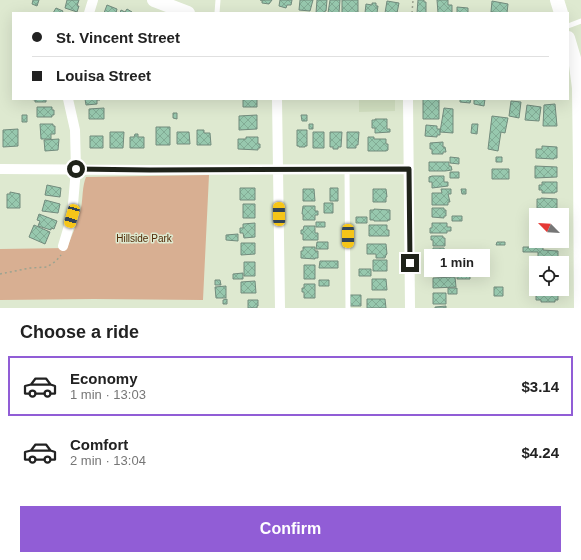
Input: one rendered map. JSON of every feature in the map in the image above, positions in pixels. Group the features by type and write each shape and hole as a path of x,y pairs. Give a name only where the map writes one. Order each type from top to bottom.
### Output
{"street":[{"path":"89,12 93,0"},
{"path":"154,0 185,12"},
{"path":"557,0 561,12"},
{"path":"569,41 576,65 581,242 581,308"},
{"path":"63,246 72,216 76,169 74,130 68,100"},
{"path":"277,100 280,308"},
{"path":"408,100 410,308"},
{"path":"0,169 409,169"}],"lane":[{"path":"217,12 218,0"},
{"path":"569,26 581,21"},
{"path":"347,169 348,308"}],"path":[{"path":"412,0 412,12"},
{"path":"0,274 30,268 47,267 56,261 62,254 63,246"}],"shaded area":[{"path":"359,100 395,100 395,111 359,112"}],"green space":[{"name":"Hillside Park","path":"209,175 203,300 0,300 0,249 67,248 80,213 86,177"}],"building":[{"path":"33,0 39,0 37,6 32,4"},
{"path":"67,0 79,0 77,12 65,8"},
{"path":"262,0 272,0 269,4 262,3"},
{"path":"280,0 292,0 291,5 287,5 286,8 279,6"},
{"path":"300,0 313,0 310,11 299,10"},
{"path":"317,0 327,0 326,11 316,12"},
{"path":"330,0 340,0 339,12 328,12"},
{"path":"342,0 358,0 358,12 342,12"},
{"path":"418,0 424,0 424,2 426,2 426,12 417,12"},
{"path":"437,0 448,0 448,5 452,5 452,12 438,12"},
{"path":"387,1 399,3 397,12 385,12"},
{"path":"492,1 508,4 507,12 491,12"},
{"path":"372,3 376,3 376,6 378,6 377,12 365,12 366,4 372,5"},
{"path":"107,5 117,9 116,12 104,12"},
{"path":"457,7 468,8 468,12 457,12"},
{"path":"56,8 63,11 62,12 54,12"},
{"path":"127,9 132,12 125,12"},
{"path":"35,100 46,100 46,102 35,102"},
{"path":"85,100 97,100 97,104 86,105"},
{"path":"243,100 257,100 257,107 243,107"},
{"path":"423,100 439,100 439,119 423,119"},
{"path":"460,100 471,100 470,103 460,102"},
{"path":"474,100 485,100 484,106 474,104"},
{"path":"511,101 521,102 519,118 509,116"},
{"path":"555,104 557,126 543,126 544,105"},
{"path":"527,105 541,107 539,121 525,120"},
{"path":"37,107 52,107 52,110 54,110 54,115 52,115 52,117 37,117"},
{"path":"104,108 104,119 89,119 89,109"},
{"path":"444,108 453,109 453,133 440,132"},
{"path":"173,113 177,113 177,119 173,118"},
{"path":"22,115 27,115 27,122 22,122"},
{"path":"257,115 257,129 239,130 239,116"},
{"path":"301,115 307,115 307,121 302,121"},
{"path":"492,116 508,118 505,133 501,132 498,151 488,149"},
{"path":"387,119 387,129 390,129 390,132 375,133 375,128 372,128 372,120"},
{"path":"40,124 53,124 53,126 55,126 55,134 51,134 51,139 41,139"},
{"path":"309,124 313,124 313,129 309,129"},
{"path":"472,124 478,124 477,134 471,133"},
{"path":"426,125 437,126 437,129 440,129 440,135 437,135 437,137 425,136"},
{"path":"156,127 170,127 170,145 156,145"},
{"path":"18,129 18,146 3,147 3,130"},
{"path":"197,130 204,130 204,133 210,133 211,145 197,145"},
{"path":"297,130 307,130 307,146 297,146"},
{"path":"110,132 124,132 123,148 110,148"},
{"path":"177,132 189,132 190,144 177,144"},
{"path":"313,132 324,132 324,148 313,148"},
{"path":"330,132 342,132 341,147 338,147 338,149 333,149 333,147 330,147"},
{"path":"347,132 359,132 358,145 356,145 356,148 347,148"},
{"path":"135,134 138,134 138,137 144,137 144,148 130,148 130,137 134,137"},
{"path":"90,136 103,136 103,148 90,148"},
{"path":"246,137 258,137 258,144 260,144 260,148 258,148 258,150 238,149 238,139 246,139"},
{"path":"368,137 374,137 374,139 386,139 388,150 368,151"},
{"path":"59,139 58,150 45,151 44,140"},
{"path":"443,142 443,147 445,147 446,152 443,152 443,154 432,154 430,143"},
{"path":"542,146 557,147 557,158 536,158 536,149 542,149"},
{"path":"450,157 459,158 459,164 450,163"},
{"path":"496,157 502,157 502,162 496,162"},
{"path":"429,162 449,162 449,166 451,166 452,170 429,171"},
{"path":"535,166 557,167 557,177 535,178"},
{"path":"492,169 509,169 509,179 492,179"},
{"path":"450,172 459,172 459,178 450,178"},
{"path":"444,176 444,182 448,182 448,186 432,188 432,182 429,182 429,177"},
{"path":"542,182 557,182 557,192 542,193 542,190 539,190 539,185 542,185"},
{"path":"47,185 61,188 60,197 45,195"},
{"path":"240,188 255,188 255,200 240,200"},
{"path":"330,188 338,188 338,201 330,201"},
{"path":"303,189 314,189 315,201 303,201"},
{"path":"373,189 386,189 386,202 373,202"},
{"path":"441,189 451,189 451,194 448,194 450,202 448,202 448,205 432,205 432,193 442,193"},
{"path":"461,189 466,189 466,194 462,194"},
{"path":"10,192 20,194 20,208 7,208 7,194 10,194"},
{"path":"537,199 557,199 557,208 537,208"},
{"path":"45,200 60,204 58,213 42,211"},
{"path":"324,203 333,203 333,213 324,213"},
{"path":"243,204 255,204 255,218 243,218"},
{"path":"303,206 315,206 315,211 318,211 318,215 315,215 315,220 303,220"},
{"path":"432,208 444,208 444,210 446,210 446,216 444,216 444,218 432,217"},
{"path":"370,210 390,210 390,220 370,220"},
{"path":"39,214 57,221 54,229 51,228 51,230 38,226 40,221 37,220"},
{"path":"452,216 462,216 462,221 452,221"},
{"path":"356,217 367,217 367,223 356,223"},
{"path":"316,222 325,222 325,227 316,227"},
{"path":"255,223 255,237 244,238 243,233 240,233 240,228 243,228 243,224"},
{"path":"432,223 447,223 447,227 451,227 451,231 447,231 447,233 430,233"},
{"path":"34,225 50,232 45,244 29,237"},
{"path":"369,225 387,225 389,236 369,236"},
{"path":"304,226 315,226 315,233 318,233 318,240 303,240 301,230 303,230"},
{"path":"238,234 238,241 226,240 226,235"},
{"path":"431,236 443,236 443,238 445,238 445,246 433,246"},
{"path":"317,242 328,242 328,249 316,249"},
{"path":"497,242 505,242 505,245 496,245"},
{"path":"241,243 255,243 255,254 241,255"},
{"path":"367,244 386,244 387,254 385,258 376,258 376,254 367,254"},
{"path":"303,247 315,247 315,251 318,251 318,258 301,258 301,251 303,251"},
{"path":"523,247 543,248 543,250 558,251 558,256 538,256 538,252 523,252"},
{"path":"433,248 444,248 446,257 431,258"},
{"path":"373,260 387,260 387,271 373,271"},
{"path":"320,261 338,261 338,268 319,268"},
{"path":"431,261 447,261 447,263 457,265 457,271 433,271 433,268 431,268"},
{"path":"244,262 255,262 255,276 244,276"},
{"path":"304,265 315,265 315,279 304,279"},
{"path":"359,269 371,269 371,276 359,276"},
{"path":"243,273 243,279 233,279 233,274"},
{"path":"457,273 470,273 470,279 457,279"},
{"path":"455,277 456,287 433,288 433,278"},
{"path":"372,279 386,279 387,290 372,290"},
{"path":"215,280 220,280 221,285 215,285"},
{"path":"319,280 329,280 329,286 319,286"},
{"path":"255,281 256,293 241,293 241,282"},
{"path":"304,284 315,284 315,298 304,298 302,288 304,288"},
{"path":"226,286 226,298 216,298 215,287"},
{"path":"494,287 503,287 503,296 494,296"},
{"path":"448,288 457,288 457,294 448,294"},
{"path":"433,293 446,293 446,304 433,304"},
{"path":"350,295 361,295 361,306 350,306"},
{"path":"536,296 558,296 558,300 555,300 555,302 541,302 541,300 536,300"},
{"path":"227,299 227,304 223,304 223,300"},
{"path":"367,299 385,299 386,308 367,308"},
{"path":"248,300 258,300 257,308 248,308"},
{"path":"446,306 446,308 435,308 435,307"}],"route":[{"path":"76,169 409,169 410,263"}]}
